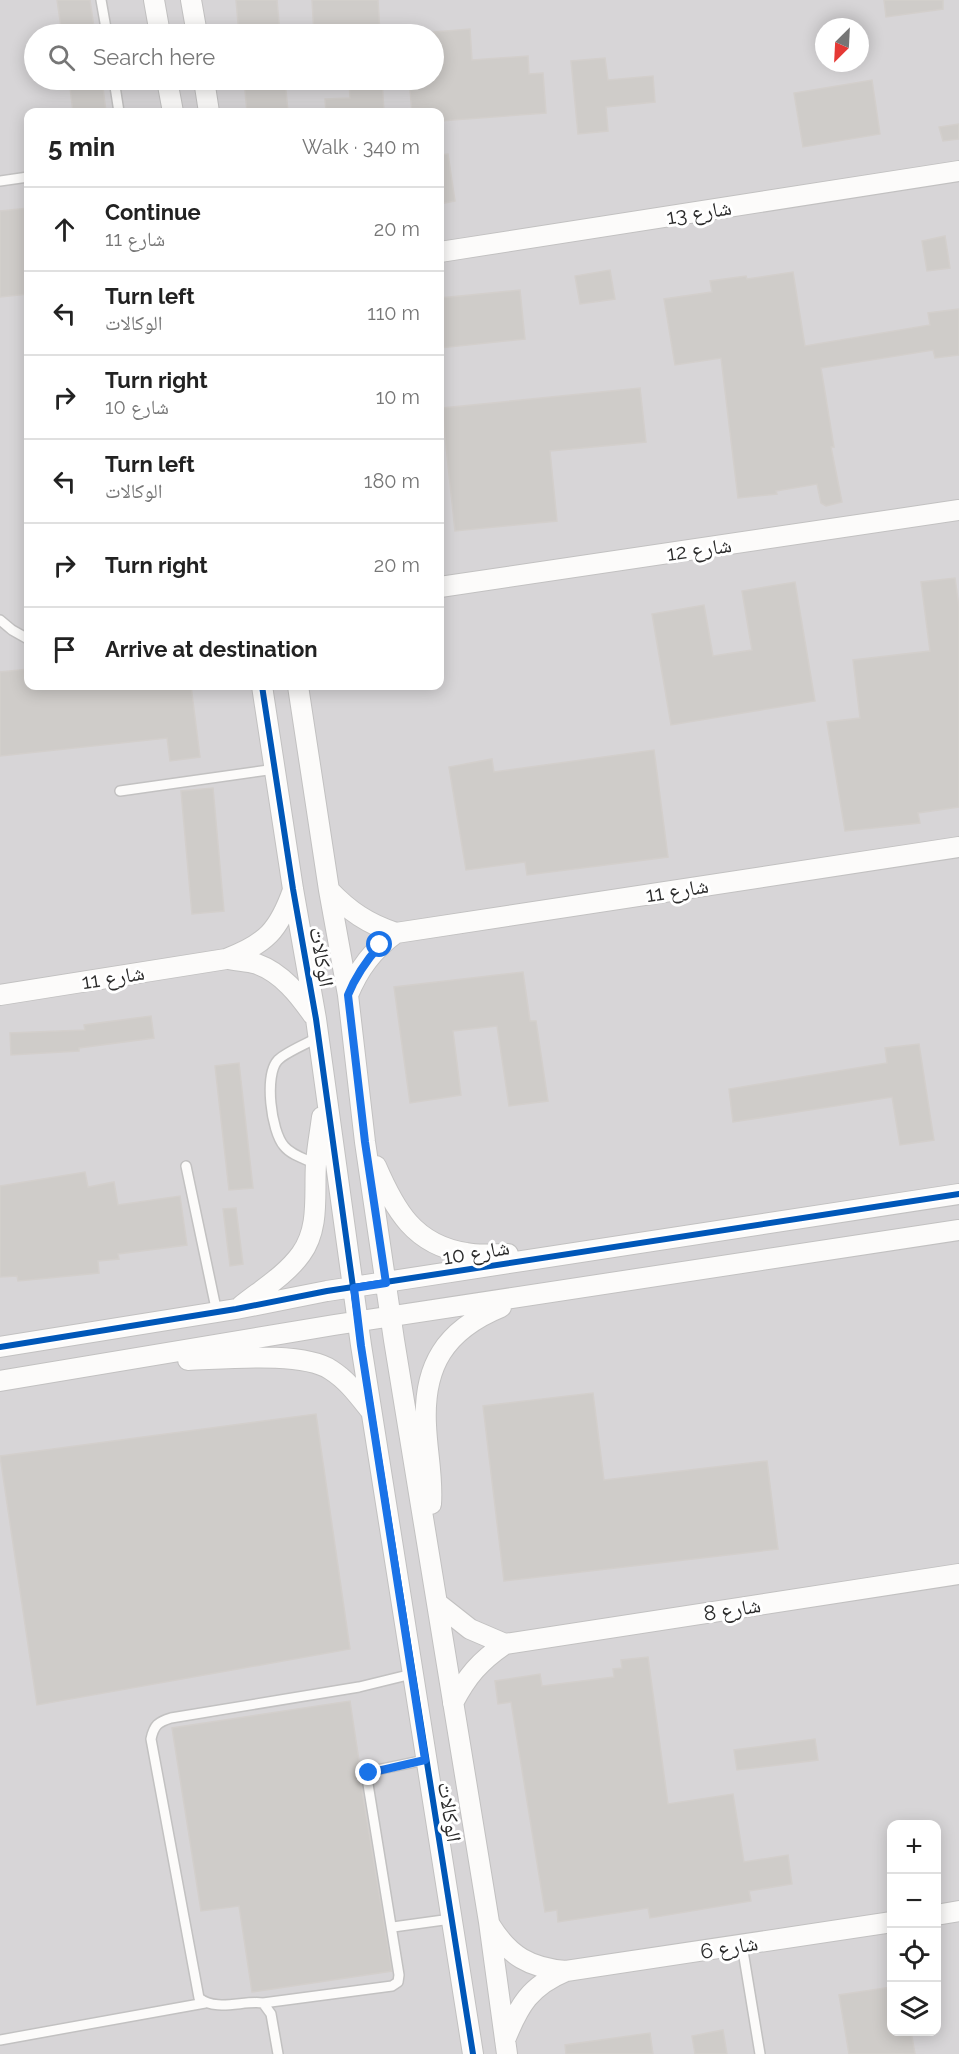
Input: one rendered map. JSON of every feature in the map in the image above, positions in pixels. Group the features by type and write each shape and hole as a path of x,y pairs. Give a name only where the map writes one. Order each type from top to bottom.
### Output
{"street":[{"path":"154,0 158,24"},
{"path":"192,1 195,24"},
{"path":"169,90 171,108"},
{"path":"206,90 208,108"},
{"name":"شارع 13","path":"444,251 959,171"},
{"name":"شارع 12","path":"444,586 959,510"},
{"name":"الوكالات","path":"263,690 293,889 318,1028 358,1321 472,2054"},
{"name":"الوكالات","path":"299,690 329,890 348,995 365,1142 391,1317 489,1922 506,2047"},
{"name":"شارع 11","path":"396,933 959,847"},
{"name":"شارع 11","path":"0,995 226,959 251,950 271,933 285,911 293,889"},
{"path":"329,890 360,918 396,933"},
{"path":"348,995 367,960 380,945 396,933"},
{"name":"شارع 11","path":"226,959 257,964 276,974 298,994 318,1028"},
{"name":"الوكالات","path":"226,1311 278,1277 302,1254 313,1228 316,1203 316,1164 326,1094"},
{"name":"شارع 10","path":"365,1142 391,1200 405,1221 424,1238 444,1248 467,1254 568,1254"},
{"name":"شارع 10","path":"0,1347 226,1311 327,1292 959,1194"},
{"path":"0,1381 358,1321 959,1230"},
{"name":"الوكالات","path":"429,1547 432,1490 426,1426 429,1378 436,1360 454,1337 472,1321 526,1297"},
{"path":"140,1359 176,1361 293,1358 314,1362 330,1369 345,1380 372,1413"},
{"name":"شارع 8","path":"453,1703 476,1667 506,1644 959,1574"},
{"path":"437,1603 470,1629 506,1644"},
{"path":"941,1914 959,1911"},
{"name":"شارع 6","path":"489,1922 499,1939 520,1958 547,1969 566,1971 887,1923"},
{"name":"شارع 6","path":"506,2047 522,2003 535,1988 566,1971"}],"lane":[{"path":"101,0 105,24"},
{"path":"116,90 118,108"},
{"path":"0,181 24,178"},
{"path":"0,620 24,637"},
{"path":"120,791 275,769"},
{"path":"316,1164 289,1151 282,1144 278,1135 269,1089 272,1071 278,1060 318,1028"},
{"path":"186,1166 226,1311"},
{"path":"412,1674 359,1687 171,1718 159,1722 153,1728 151,1739 199,1998 212,2005 263,2003 396,1984 399,1975 393,1927 368,1775 380,1769 425,1760"},
{"path":"393,1927 451,1919"},
{"path":"742,1945 760,2054"},
{"path":"0,2040 205,2003"},
{"path":"263,2003 272,2014 278,2054"}],"shaded area":[{"path":"0,0 959,0 959,2054 0,2054"}],"building":[{"path":"57,0 90,0 94,24 61,24"},
{"path":"236,0 277,0 279,24 238,24"},
{"path":"312,0 378,0 379,24 313,24"},
{"path":"884,0 943,0 943,9 886,17"},
{"path":"470,29 472,60 528,56 529,74 543,73 546,113 444,121 444,108 412,108 410,90 444,90 444,31"},
{"path":"605,58 608,80 653,76 655,102 606,107 608,131 578,134 571,61"},
{"path":"872,80 880,134 803,147 794,93"},
{"path":"70,90 103,90 106,108 72,108"},
{"path":"245,90 286,90 288,108 247,108"},
{"path":"350,90 383,90 384,108 326,108 325,99 350,98"},
{"path":"959,124 959,139 943,141 939,127"},
{"path":"444,154 448,154 455,201 444,203"},
{"path":"24,208 24,294 0,297 0,211"},
{"path":"945,236 950,268 927,271 922,241"},
{"path":"610,270 615,299 580,304 575,276"},
{"path":"793,272 805,346 930,325 928,313 959,309 959,355 935,358 933,350 821,368 834,447 831,447 842,502 826,506 821,503 817,484 776,491 777,494 738,498 721,358 675,365 664,299 712,292 710,281 746,276 747,279"},
{"path":"520,290 525,339 444,348 444,298"},
{"path":"640,388 646,442 550,451 557,521 455,531 444,408"},
{"path":"955,578 959,607 959,807 918,813 920,823 845,831 827,722 860,718 853,660 930,651 921,582"},
{"path":"795,582 815,701 671,725 652,614 704,605 713,656 752,650 742,591"},
{"path":"24,669 24,690 192,690 200,757 170,761 167,738 0,756 0,672"},
{"path":"654,750 668,857 527,875 525,862 466,870 449,767 492,759 494,772"},
{"path":"213,788 224,911 192,914 181,791"},
{"path":"523,972 530,1021 536,1021 548,1101 509,1106 497,1026 453,1031 461,1095 410,1103 394,987"},
{"path":"151,1016 154,1038 79,1048 79,1051 11,1055 10,1033 85,1030 84,1025"},
{"path":"919,1044 934,1140 900,1145 892,1097 733,1122 729,1089 887,1063 885,1048"},
{"path":"239,1063 253,1188 229,1190 215,1066"},
{"path":"85,1172 88,1187 114,1182 118,1205 180,1196 187,1245 118,1254 119,1259 98,1261 99,1273 18,1281 17,1276 0,1277 0,1186"},
{"path":"236,1208 243,1264 230,1266 223,1209"},
{"path":"593,1393 604,1480 767,1461 778,1549 504,1581 483,1406"},
{"path":"316,1414 350,1649 37,1705 0,1456"},
{"path":"648,1657 668,1804 733,1794 744,1862 788,1855 792,1884 749,1891 751,1901 650,1918 648,1908 558,1922 557,1910 545,1912 511,1702 498,1704 495,1681 540,1674 542,1686 614,1677 613,1669 622,1668 621,1660"},
{"path":"350,1701 360,1779 392,1971 252,1992 239,1906 201,1911 172,1728"},
{"path":"815,1739 818,1760 737,1770 734,1750"},
{"path":"887,1988 887,2036 912,2036 915,2054 849,2054 839,1995"},
{"path":"723,2030 727,2054 695,2054 692,2036"},
{"path":"650,2033 653,2054 566,2054 565,2045"}],"cycle path":[{"path":"263,690 293,889 316,1019 361,1345 473,2054"},
{"path":"0,1347 236,1309 327,1291 959,1194"}],"route":[{"path":"369,1773 425,1760 354,1288 386,1283 365,1142 348,995 356,977 380,945"}]}
